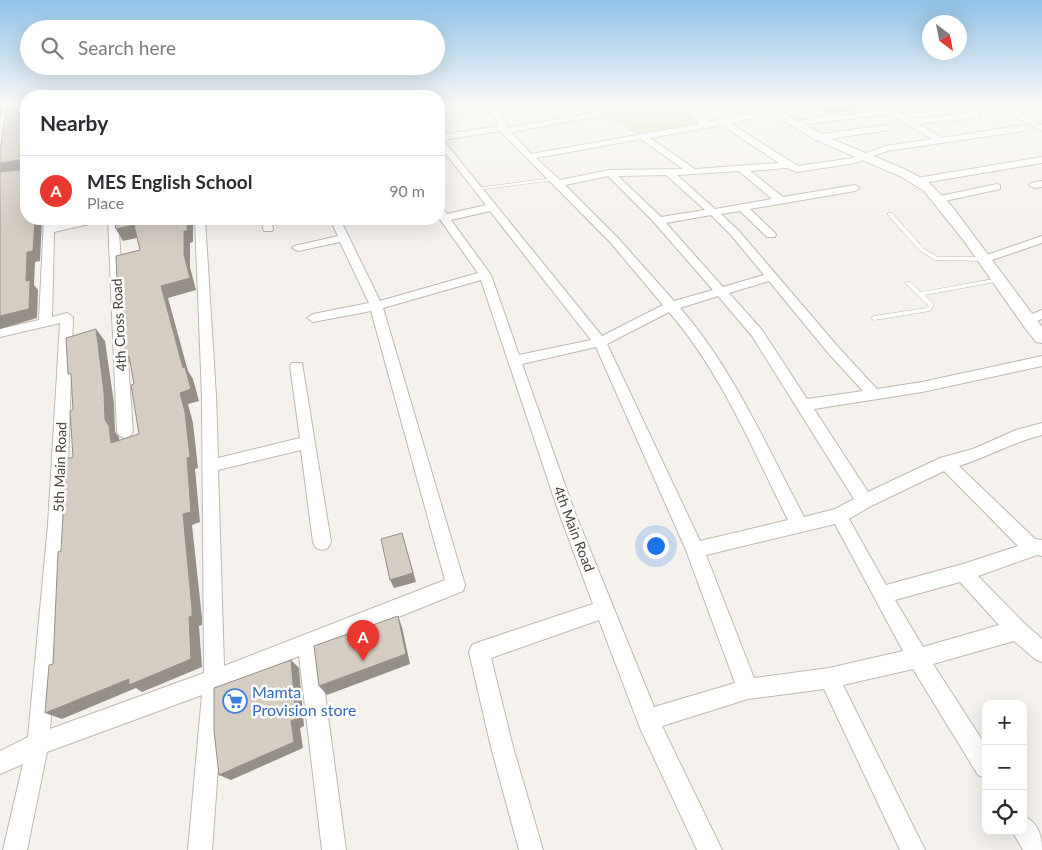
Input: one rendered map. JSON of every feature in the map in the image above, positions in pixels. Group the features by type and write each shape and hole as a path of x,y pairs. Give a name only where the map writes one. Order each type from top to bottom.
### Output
{"street":[{"path":"518,145 614,240 693,332 737,404 799,525"},
{"path":"529,157 599,145"},
{"path":"654,145 693,172"},
{"path":"758,145 788,165 798,168 855,160 884,148 907,145"},
{"path":"837,145 890,167 917,181 940,199 985,259 1026,320 1042,338"},
{"path":"445,147 600,342 695,550 748,690"},
{"path":"917,181 1042,160"},
{"path":"555,181 610,173 693,172 788,165"},
{"path":"742,169 780,201"},
{"path":"610,173 658,221 757,333 865,501"},
{"path":"669,173 713,212 752,240 771,277 834,351 874,394"},
{"path":"940,199 997,187"},
{"path":"658,221 854,188"},
{"path":"445,214 492,207"},
{"path":"742,207 770,235 752,240"},
{"name":"4th Main Road","path":"445,218 485,275 567,512 648,720 710,850"},
{"path":"0,333 44,322 48,225"},
{"name":"4th Cross Road","path":"113,225 124,432"},
{"path":"200,225 209,396 214,680 200,850"},
{"path":"0,763 38,744 214,680 456,585 376,306 338,225"},
{"path":"298,248 344,238"},
{"path":"985,259 1042,239"},
{"path":"313,318 376,306 485,275"},
{"path":"515,361 600,342 671,306 771,277"},
{"path":"1026,320 1042,314"},
{"name":"5th Main Road","path":"38,744 58,525 67,317 44,322"},
{"path":"804,404 922,387 1042,361"},
{"path":"297,366 322,542"},
{"path":"695,550 839,516 865,501 946,463 977,454 1021,434 1042,429"},
{"path":"210,466 308,442"},
{"path":"946,463 1030,546 1040,547"},
{"path":"839,516 881,595 982,761"},
{"path":"881,595 964,573 1040,547"},
{"path":"964,573 1017,630 1042,652"},
{"path":"530,850 479,652 605,609"},
{"path":"648,720 748,690 829,678 918,658 1017,630"},
{"path":"308,644 334,850"},
{"path":"829,678 913,850"},
{"path":"15,850 38,744"},
{"path":"1027,834 1037,850"}],"lane":[{"path":"478,188 555,181"},
{"path":"890,214 922,250 937,260 985,259"},
{"path":"920,294 999,280"},
{"path":"874,318 928,310 930,305 908,283"}],"building":[{"path":"1,145 20,145 20,160 0,163"},
{"path":"20,170 20,225 35,225 33,251 27,252 26,281 30,280 29,309 0,316 0,172"},
{"path":"115,225 134,225 116,229"},
{"path":"134,225 188,225 187,231 184,231 184,255 190,278 161,286 183,368 185,367 191,389 180,393 185,412 190,457 187,458 191,512 183,514 192,609 192,616 189,617 191,659 129,685 129,679 45,713 49,665 53,664 58,552 61,551 66,459 73,457 70,411 73,410 71,374 68,374 66,338 96,329 104,392 105,420 109,426 111,443 139,434 131,385 134,384 129,356 126,357 120,324 122,318 124,318 117,280 116,256 140,250"},
{"path":"402,533 413,573 390,580 381,539"},
{"path":"398,616 406,654 319,686 314,646"},
{"path":"291,660 296,719 291,721 294,742 219,775 214,731 214,688"}],"place":[{"name":"MES English School","path":"363,661"},
{"name":"Mamta Provision store","path":"235,701"}]}
